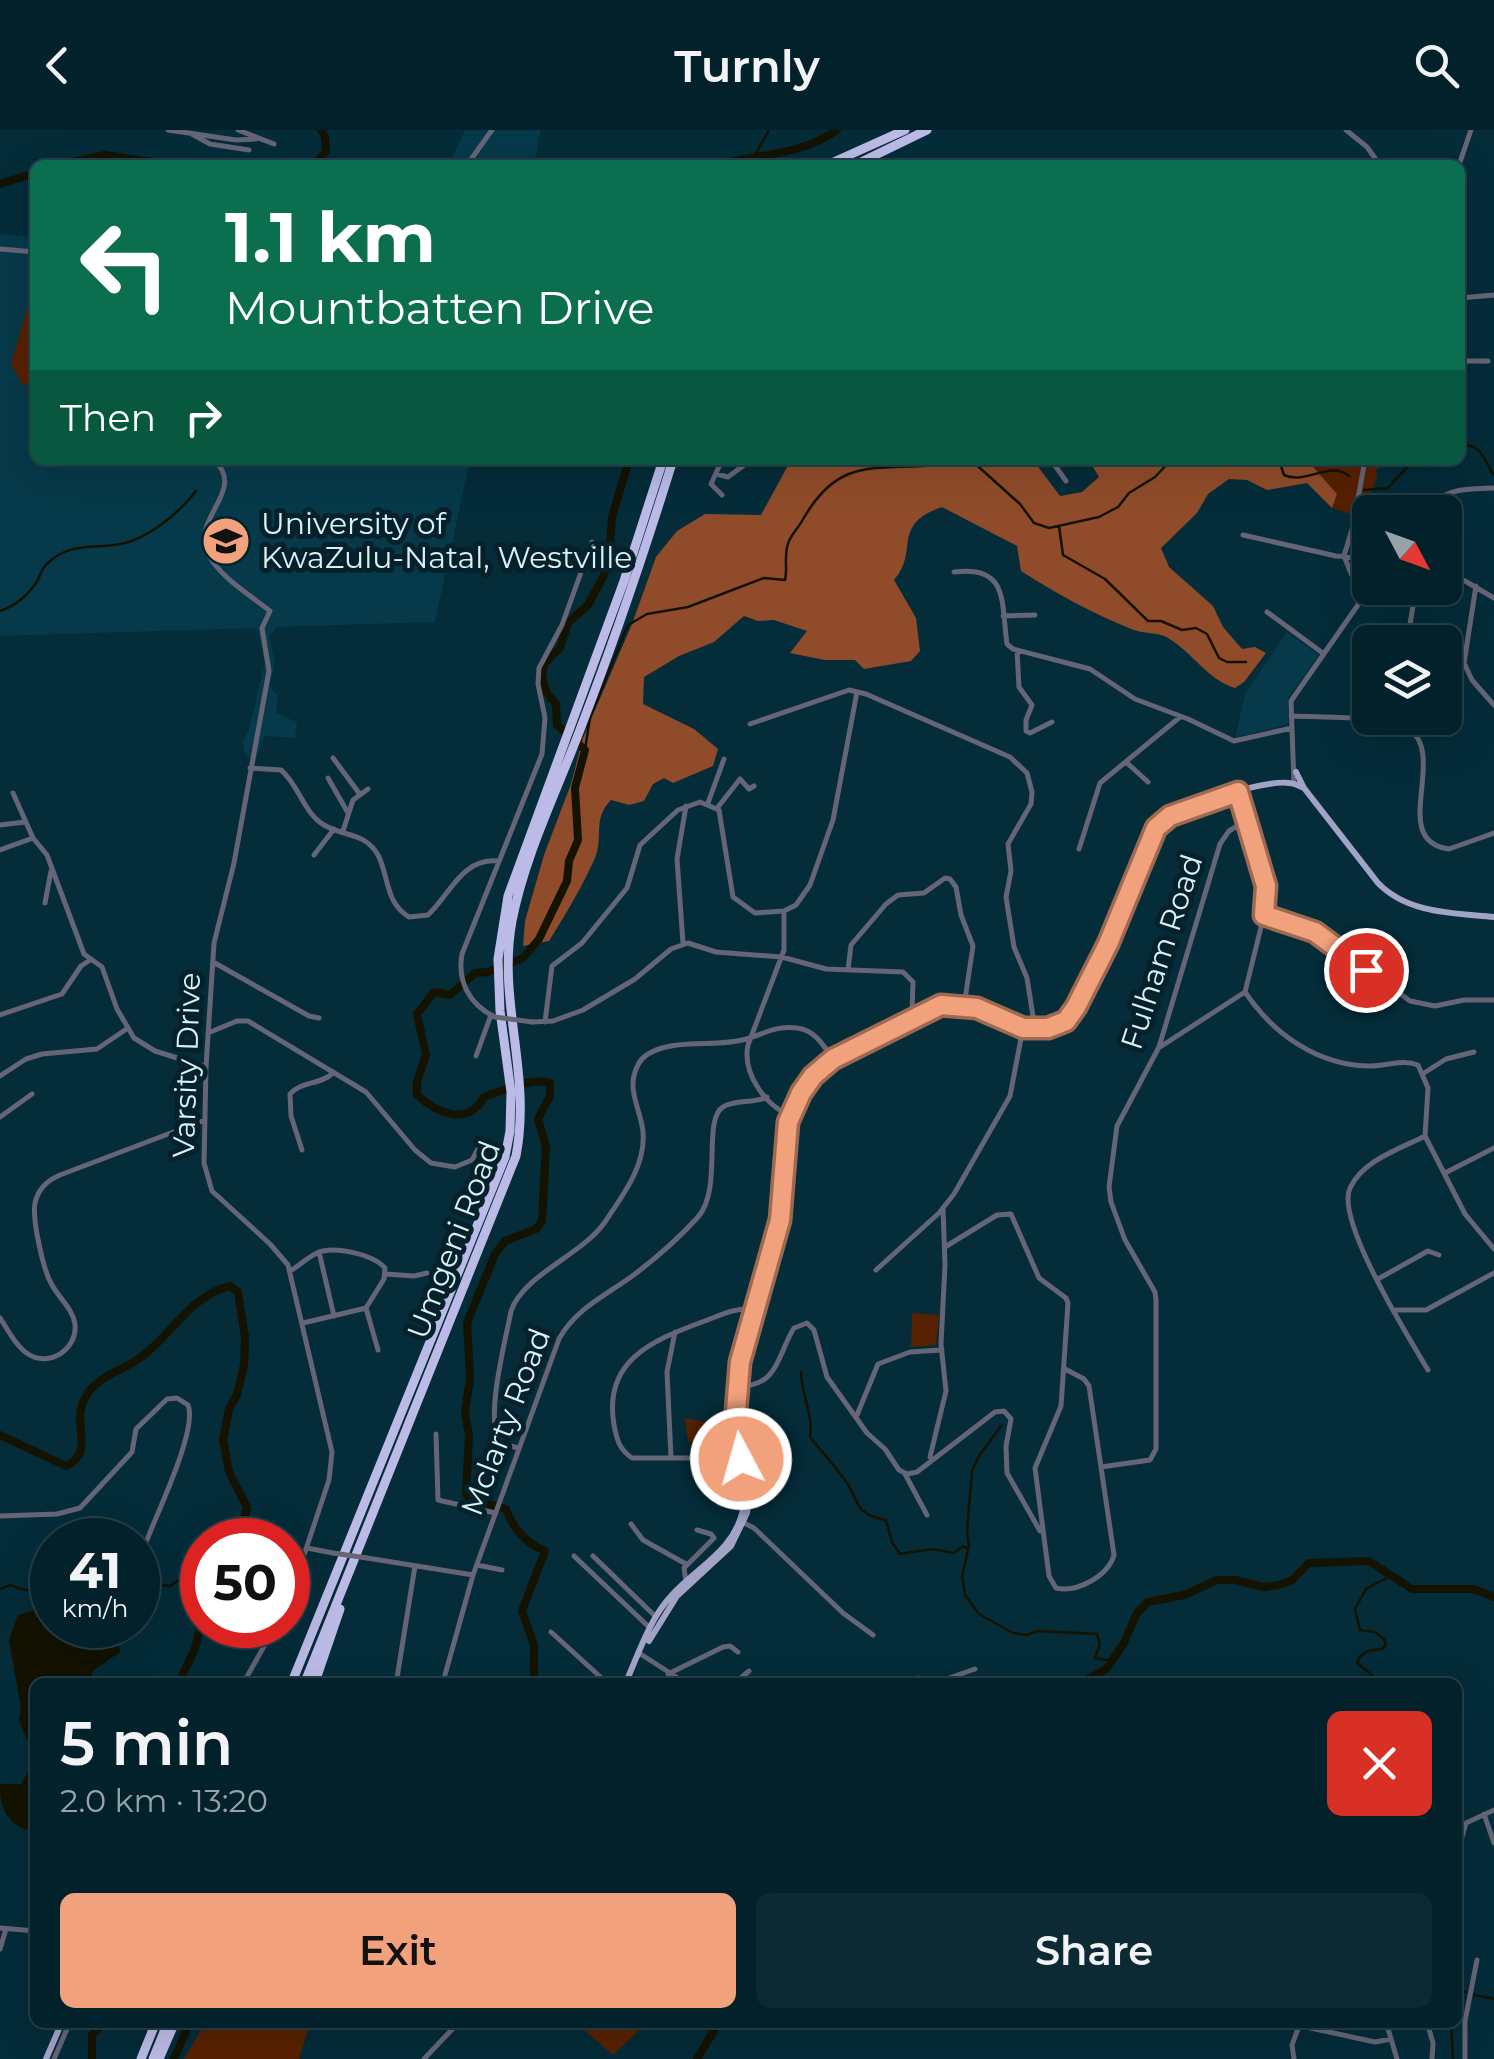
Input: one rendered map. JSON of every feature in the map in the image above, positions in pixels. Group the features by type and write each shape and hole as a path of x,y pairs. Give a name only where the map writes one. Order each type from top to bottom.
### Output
{"highway":[{"path":"837,160 904,130"},
{"path":"865,160 928,130"},
{"name":"Umgeni Road","path":"307,1678 509,1179 521,1132 503,981 513,878 624,581 661,465"},
{"name":"Umgeni Road","path":"504,956 518,896 545,816 633,591 672,465"},
{"name":"Umgeni Road","path":"292,1678 499,1176 516,1088"},
{"path":"316,1678 366,1530"},
{"path":"140,2059 151,2028"},
{"path":"156,2059 169,2028"}],"main road":[{"path":"1296,772 1304,788 1392,896 1436,911 1494,918"},
{"path":"756,1310 780,1220 785,1144 793,1116 810,1085 835,1062 941,1005 977,1008 1023,1028 1063,1022 1076,1007 1121,915 1156,828 1170,816 1264,784 1304,788"},
{"path":"630,1678 666,1609 731,1546 742,1522 746,1490 739,1386 785,1212 793,1116"},
{"path":"744,1308 756,1300"},
{"path":"641,1654 656,1616 724,1548 742,1522"},
{"path":"46,2059 59,2028"}],"street":[{"path":"168,130 236,140 256,139"},
{"path":"238,130 274,144"},
{"path":"471,160 492,130"},
{"path":"1346,130 1376,160"},
{"path":"1461,160 1471,130"},
{"path":"190,133 210,144 249,150"},
{"path":"0,249 30,252"},
{"path":"1465,298 1494,295"},
{"path":"1465,361 1488,361"},
{"name":"Varsity Drive","path":"218,465 226,484 204,528 208,553 219,568 270,612 262,628 269,671 234,863 218,922 206,1067 204,1163 211,1188 280,1254 290,1271 332,1460 310,1537"},
{"path":"720,465 712,487 722,494"},
{"path":"716,474 726,478 743,465"},
{"path":"1055,465 1066,481"},
{"path":"1359,495 1364,465"},
{"path":"1444,495 1494,488"},
{"path":"1352,529 1344,556 1352,578"},
{"path":"1243,535 1352,556"},
{"path":"592,542 562,625 539,668 544,749 462,954 463,984 475,1004 493,1016 545,1022 583,1010 635,979 682,943"},
{"path":"954,572 978,570 993,579 999,591 1007,644 1017,650 1090,669 1135,699 1234,742 1292,728"},
{"path":"1462,581 1494,598"},
{"path":"1476,586 1464,663 1472,680 1494,704"},
{"path":"1294,784 1294,694 1358,605"},
{"path":"1267,612 1324,654"},
{"path":"1003,616 1035,615"},
{"path":"1017,650 1018,687 1032,705 1026,731 1052,722"},
{"path":"750,724 845,690 858,692 1016,761 1029,779 1032,796 1008,844 1011,871 1006,897 1014,947 1027,978 1034,1029"},
{"path":"754,786 749,789 740,779 718,808 733,897 750,912 784,912 803,898 828,837 858,692"},
{"path":"1292,716 1388,722 1406,727 1416,735 1422,748 1420,823 1428,840 1449,849 1494,831"},
{"path":"1079,849 1097,788 1180,717"},
{"path":"333,758 359,792"},
{"path":"708,803 724,759"},
{"path":"1126,762 1148,782"},
{"path":"250,768 281,770 316,820 360,836 373,847 394,905 411,918 430,914 449,885 462,874 490,860 498,861"},
{"path":"328,778 348,813"},
{"path":"343,831 359,792 368,789"},
{"path":"1159,1047 1246,992 1264,915 1266,886 1238,792"},
{"path":"13,793 33,838 44,849 83,952 102,967 128,1028 140,1044 206,1067"},
{"path":"545,1022 552,966 582,943 627,888 640,845 686,806 700,802 718,808"},
{"path":"682,943 677,859 688,814 686,806"},
{"name":"Fulham Road","path":"1101,1467 1150,1460 1156,1449 1155,1292 1125,1240 1110,1187 1116,1126 1159,1047 1220,844 1246,820"},
{"path":"0,825 25,822"},
{"path":"314,855 334,829"},
{"path":"0,850 33,838"},
{"path":"46,903 52,868"},
{"path":"848,970 850,945 886,904 898,895 924,893 944,878 950,879 956,887 973,946 961,1006"},
{"path":"784,912 782,957 746,1054 748,1070 767,1096 779,1110 793,1116"},
{"path":"1264,915 1315,932 1410,1001 1434,1006 1494,1000"},
{"path":"682,943 722,954 782,957 819,968 907,973 912,982 916,1020"},
{"path":"0,1016 62,994 80,966 90,960"},
{"path":"213,962 308,1016 319,1018"},
{"path":"1246,992 1291,1038 1328,1062 1377,1066 1412,1062 1424,1073 1429,1098 1425,1136 1465,1214 1494,1249"},
{"path":"476,1056 493,1016"},
{"path":"208,1033 245,1020 371,1096 430,1162 450,1168 462,1165 476,1156 479,1147"},
{"path":"1167,1025 1182,1032"},
{"path":"517,1448 504,1444 498,1437 494,1408 511,1311 519,1296 600,1229 638,1169 643,1132 633,1093 636,1067 646,1056 668,1046 717,1044 778,1027 798,1028 819,1039 835,1062"},
{"path":"0,1076 37,1055 97,1050 128,1028"},
{"path":"876,1270 943,1208 1010,1096 1023,1028"},
{"path":"1424,1073 1446,1059 1474,1052"},
{"path":"302,1150 292,1120 290,1094 333,1072"},
{"path":"0,1117 32,1094"},
{"name":"Mclarty Road","path":"444,1678 517,1448 567,1324 635,1274 701,1214 714,1173 712,1131 717,1112 724,1106 767,1096"},
{"path":"0,1318 20,1348 32,1356 51,1358 65,1351 75,1334 75,1322 45,1270 35,1209 41,1190 60,1174 166,1138 205,1120"},
{"path":"1425,1136 1366,1167 1347,1193 1352,1230 1428,1370"},
{"path":"1445,1173 1494,1148"},
{"path":"929,1460 946,1391 942,1350 946,1247 943,1208"},
{"path":"946,1247 998,1215 1011,1214 1039,1278 1068,1303 1059,1416 1034,1468 1050,1576 1056,1588 1068,1590 1086,1584 1114,1560 1089,1386 1084,1378 1065,1369"},
{"path":"290,1271 319,1252 330,1250 372,1258 386,1274"},
{"path":"1378,1280 1428,1251 1439,1255"},
{"path":"319,1252 334,1316"},
{"path":"1378,1280 1404,1268 1409,1272"},
{"path":"386,1274 414,1276 426,1272"},
{"path":"1394,1310 1426,1310 1494,1273"},
{"path":"303,1323 366,1308 386,1274"},
{"path":"366,1308 378,1350"},
{"path":"744,1459 635,1459 618,1442 611,1402 616,1381 635,1356 675,1332 744,1308 756,1310"},
{"path":"739,1386 752,1385 776,1368 794,1328 807,1323 814,1330 827,1377 867,1432 905,1474 927,1514"},
{"path":"671,1460 667,1372 675,1332"},
{"path":"856,1416 878,1364 910,1352 942,1350"},
{"path":"0,1516 57,1514 80,1508 132,1452 136,1429 167,1400 176,1398 190,1408 190,1417 174,1474 156,1518"},
{"path":"905,1474 916,1472 995,1412 1008,1413 1011,1419 1007,1473 1042,1533"},
{"path":"436,1434 438,1500 497,1509"},
{"path":"742,1522 754,1528 843,1613 872,1635"},
{"path":"631,1524 643,1540 686,1564"},
{"path":"686,1582 686,1564 713,1540 711,1534 697,1530"},
{"path":"310,1549 474,1575"},
{"path":"574,1556 650,1628"},
{"path":"592,1556 656,1616"},
{"path":"477,1565 502,1570"},
{"path":"397,1678 415,1566"},
{"path":"551,1632 602,1678"},
{"path":"668,1674 722,1647 730,1646 738,1652"},
{"path":"246,1678 263,1648"},
{"path":"641,1654 676,1678"},
{"path":"949,1678 975,1669"},
{"path":"740,1678 748,1670"},
{"path":"1462,1836 1466,1823 1494,1810"},
{"path":"1484,1814 1494,1843"},
{"path":"0,1949 3,1928 30,1931"},
{"path":"1465,2059 1464,2030 1477,1960"},
{"path":"54,2059 67,2028"},
{"path":"424,2059 453,2028"},
{"path":"1294,2059 1292,2045 1298,2028"},
{"path":"1308,2028 1375,2042 1391,2039"},
{"path":"1388,2028 1397,2059"},
{"path":"1429,2028 1432,2059"}],"shaded area":[{"path":"465,130 541,130 535,160 451,160"},
{"name":"University of KwaZulu-Natal, Westville","path":"0,234 30,237 30,465 469,465 435,622 277,627 269,636 275,662 270,686 278,696 276,713 297,722 295,738 264,736 255,763 244,751 243,741 265,662 257,628 0,636"},
{"path":"30,298 30,386 22,384 11,364"},
{"path":"788,465 1037,465 1060,496 1082,492 1099,477 1092,465 1311,465 1337,494 1332,508 1307,483 1267,490 1247,480 1229,479 1208,494 1197,513 1161,548 1169,567 1213,606 1223,627 1242,649 1255,647 1266,653 1235,688 1216,679 1168,638 1136,631 1102,616 1021,571 1017,546 942,507 926,514 911,530 905,559 894,580 916,618 920,651 911,661 864,669 855,660 825,660 790,653 807,631 774,620 758,621 744,616 714,642 679,656 644,677 643,704 694,729 718,749 713,766 673,783 664,778 653,784 644,801 629,805 611,800 600,821 595,858 562,921 549,941 523,946 525,921 544,855 571,784 583,738 656,557 677,531 705,514 761,515"},
{"path":"1311,465 1382,465 1376,470 1370,495 1352,495 1352,514 1332,508 1337,494"},
{"path":"1287,632 1319,655 1288,698 1288,724 1235,738 1245,694"},
{"path":"912,1313 939,1315 936,1345 911,1347"},
{"path":"685,1418 726,1426 726,1447 688,1442"},
{"path":"30,1611 30,1648 119,1648 120,1652 93,1671 90,1678 30,1678 30,1769 28,1742 19,1720 21,1708 9,1640 18,1615"},
{"path":"30,1769 30,1826 25,1830 8,1817 0,1784 21,1784"},
{"path":"202,2028 308,2028 299,2059 184,2059"},
{"path":"582,2028 642,2028 613,2055"}],"waterway":[{"path":"319,160 326,151 321,130"},
{"path":"754,157 769,130"},
{"path":"740,160 794,150 837,130"},
{"path":"82,160 105,155 138,160"},
{"path":"0,184 30,175"},
{"path":"1465,445 1477,449 1493,474"},
{"path":"534,1678 534,1645 522,1611 545,1551 521,1535 506,1509 470,1499 466,1494 469,1436 465,1413 470,1378 467,1323 495,1254 505,1241 536,1229 542,1221 546,1146 538,1119 550,1096 550,1083 508,1088 484,1097 469,1112 461,1114 434,1107 417,1095 426,1055 417,1014 434,992 450,995 475,973 523,958 539,939 567,881 569,861 578,840 575,788 585,750 557,725 556,704 542,679 544,664 560,648 568,623 588,605 603,577 609,559 612,517 628,465"},
{"path":"585,750 590,717 628,625 647,614 688,607 764,578 785,580 789,541 826,489 839,479 867,469 924,465"},
{"path":"977,465 1020,504 1034,523 1049,528 1099,517 1118,507 1129,493 1166,465"},
{"path":"1281,465 1284,475 1293,477 1334,470 1349,476"},
{"path":"1364,490 1388,488 1409,465"},
{"path":"0,611 25,596 55,557 71,550 137,539 180,509 196,491"},
{"path":"1059,526 1063,555 1105,579 1148,621 1161,621 1182,630 1196,628 1207,634 1219,658 1246,662"},
{"path":"0,1435 66,1466 80,1453 81,1408 90,1390 140,1358 203,1298 230,1286 238,1292 245,1337 244,1365 223,1440 229,1472 247,1507 243,1518"},
{"path":"801,1372 810,1437 843,1477 859,1507 886,1520 900,1554 932,1549 954,1553 963,1546 968,1549"},
{"path":"1001,1426 972,1471 969,1546 962,1576 965,1595 979,1614 1013,1633 1097,1634 1100,1644 1095,1658 1112,1661"},
{"path":"1089,1678 1106,1669 1123,1645 1137,1613 1148,1602 1184,1595 1217,1580 1264,1587 1292,1580 1309,1563 1369,1561 1412,1589 1474,1589 1494,1597"},
{"path":"1373,1678 1357,1663 1364,1654 1386,1645 1375,1632 1360,1630 1355,1609 1366,1589 1392,1575"},
{"path":"160,1585 170,1586 180,1579"},
{"path":"0,1589 11,1585 30,1590"},
{"path":"181,1678 195,1648"},
{"path":"1462,1991 1466,1992"},
{"path":"1474,1995 1494,1999"},
{"path":"92,2059 92,2035 99,2028"},
{"path":"174,2059 187,2028"},
{"path":"697,2059 715,2028"},
{"path":"1451,2028 1453,2059"}],"place":[{"name":"University of KwaZulu-Natal, Westville","path":"226,541"}],"route":[{"path":"741,1459 736,1411 738,1376 780,1220 788,1122 801,1093 821,1068 845,1052 941,1005 977,1008 1023,1028 1048,1028 1063,1022 1076,1007 1108,944 1156,828 1170,816 1238,792 1266,886 1264,915 1315,932 1366,970"}]}
